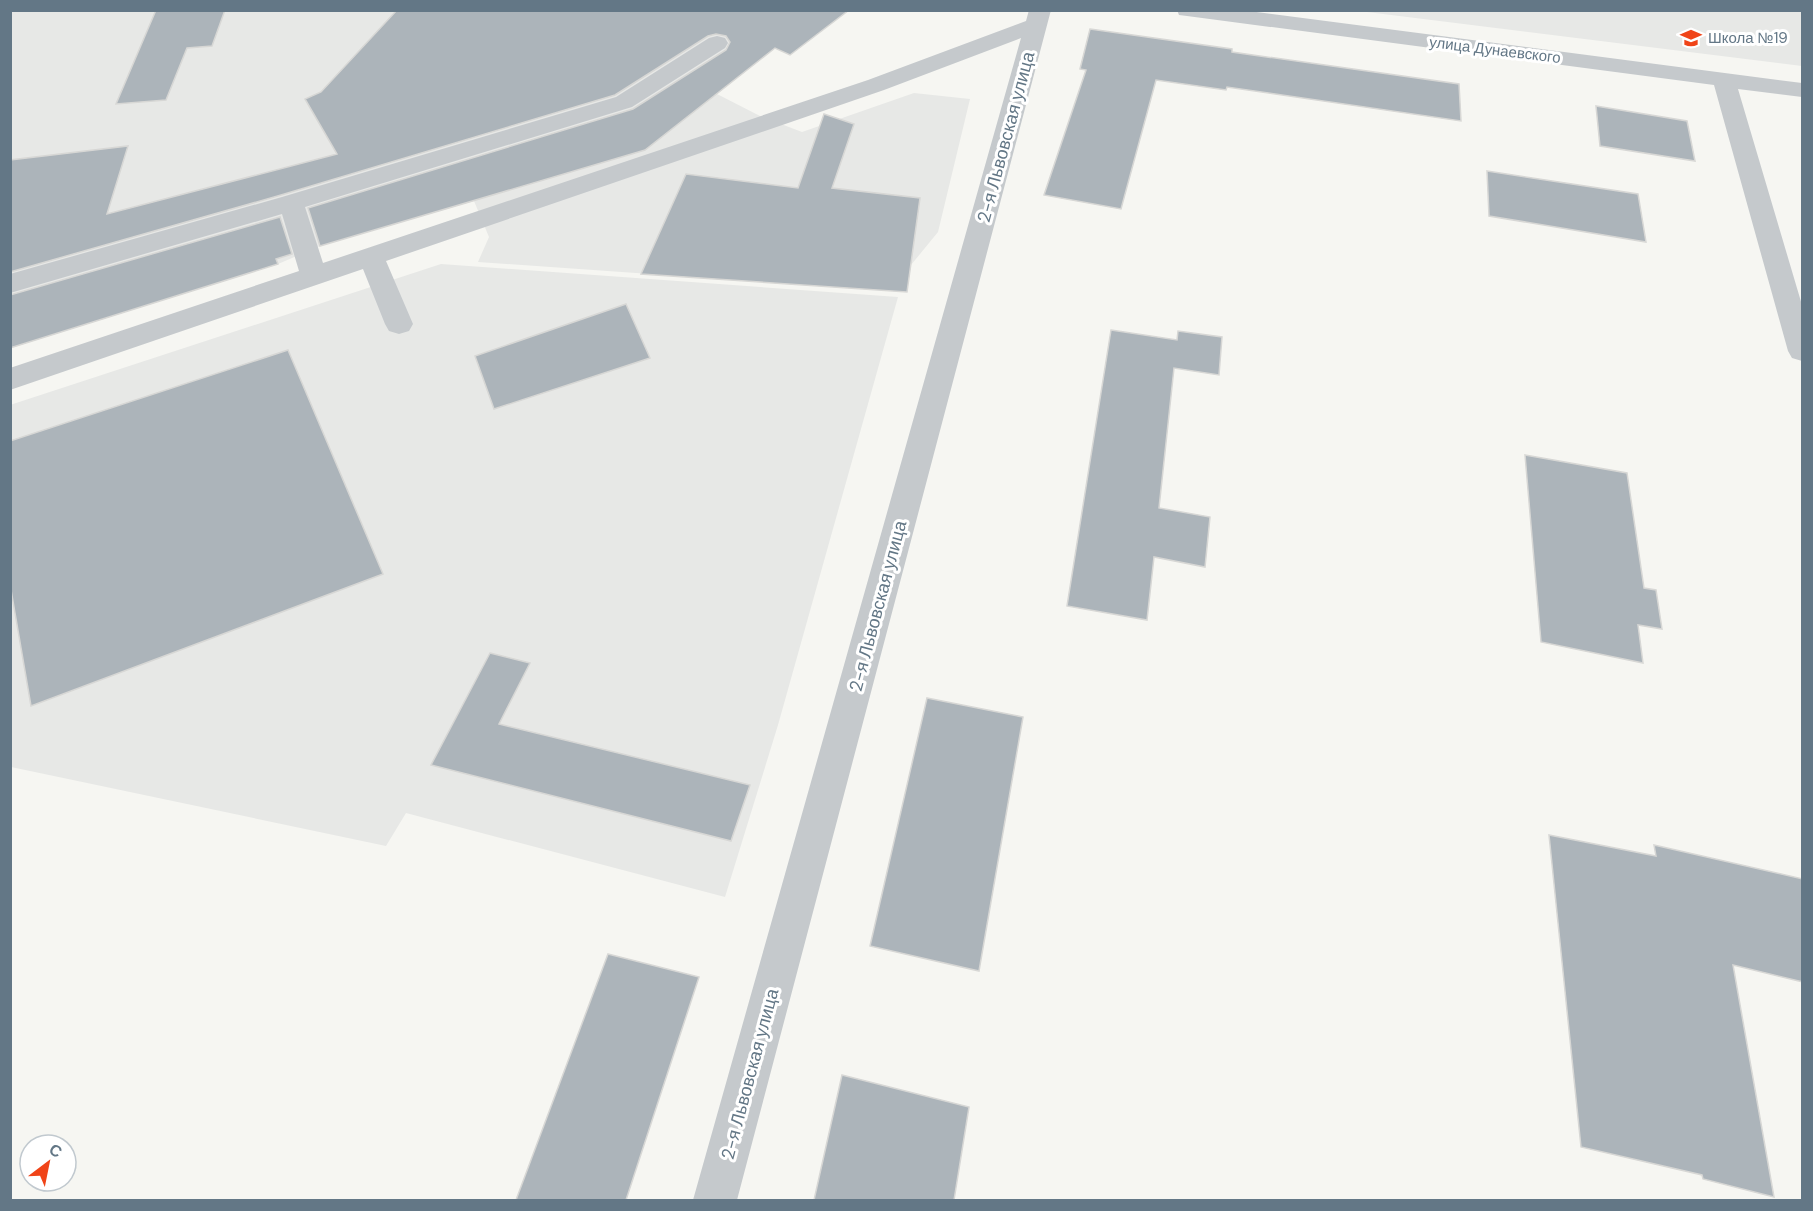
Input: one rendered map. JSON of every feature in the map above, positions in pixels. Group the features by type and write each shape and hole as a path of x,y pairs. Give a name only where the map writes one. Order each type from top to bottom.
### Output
{"street":[{"name":"улица Дунаевского","path":"1187,10 1803,90"},
{"path":"10,379 876,85 1038,18"},
{"name":"2-я Львовская улица","path":"715,1200 1038,18"},
{"path":"10,284 291,203 624,102 717,43"},
{"path":"1725,80 1803,351"},
{"path":"291,203 314,276"},
{"path":"370,256 399,324"}],"shaded area":[{"path":"11,11 824,11 833,16 814,37 790,55 775,48 717,94 760,116 802,132 914,93 970,99 938,232 911,265 907,292 478,262 489,237 474,201 320,246 278,264 11,348"},
{"name":"Школа №19","path":"1359,11 1802,11 1802,66"},
{"path":"441,264 898,297 778,725 725,897 406,813 386,846 11,767 10,405"}],"building":[{"path":"156,10 225,10 212,46 187,48 166,100 116,104"},
{"path":"397,10 849,10 790,55 775,48 645,150 320,246 308,208 633,109 726,50 730,42 726,36 716,34 708,36 615,95 281,195 10,272 10,160 128,146 107,214 337,154 305,99 321,92"},
{"path":"1090,29 1232,49 1232,52 1459,84 1461,121 1227,87 1226,90 1156,80 1121,209 1044,195 1086,70 1080,69"},
{"path":"1596,106 1687,121 1695,161 1600,146"},
{"path":"824,114 854,124 832,188 920,198 907,292 641,274 686,174 798,188"},
{"path":"1487,171 1638,194 1646,242 1489,216"},
{"path":"280,217 292,254 276,259 278,264 10,348 10,295"},
{"path":"626,304 650,358 494,409 475,356"},
{"path":"1111,330 1177,340 1178,331 1222,337 1219,375 1174,368 1159,508 1210,517 1205,567 1154,557 1147,620 1067,606"},
{"path":"288,350 383,574 31,706 10,584 10,441"},
{"path":"1525,455 1627,473 1644,588 1656,590 1662,629 1638,625 1643,663 1541,642"},
{"path":"490,653 530,663 499,724 750,785 731,841 431,765"},
{"path":"927,698 1023,717 979,971 870,946"},
{"path":"1549,835 1656,856 1654,845 1803,879 1803,982 1733,965 1774,1197 1703,1179 1702,1175 1581,1147"},
{"path":"608,954 699,977 626,1200 516,1200"},
{"path":"842,1075 969,1107 954,1200 814,1200"}],"place":[{"name":"Школа №19","path":"1691,38"}]}
